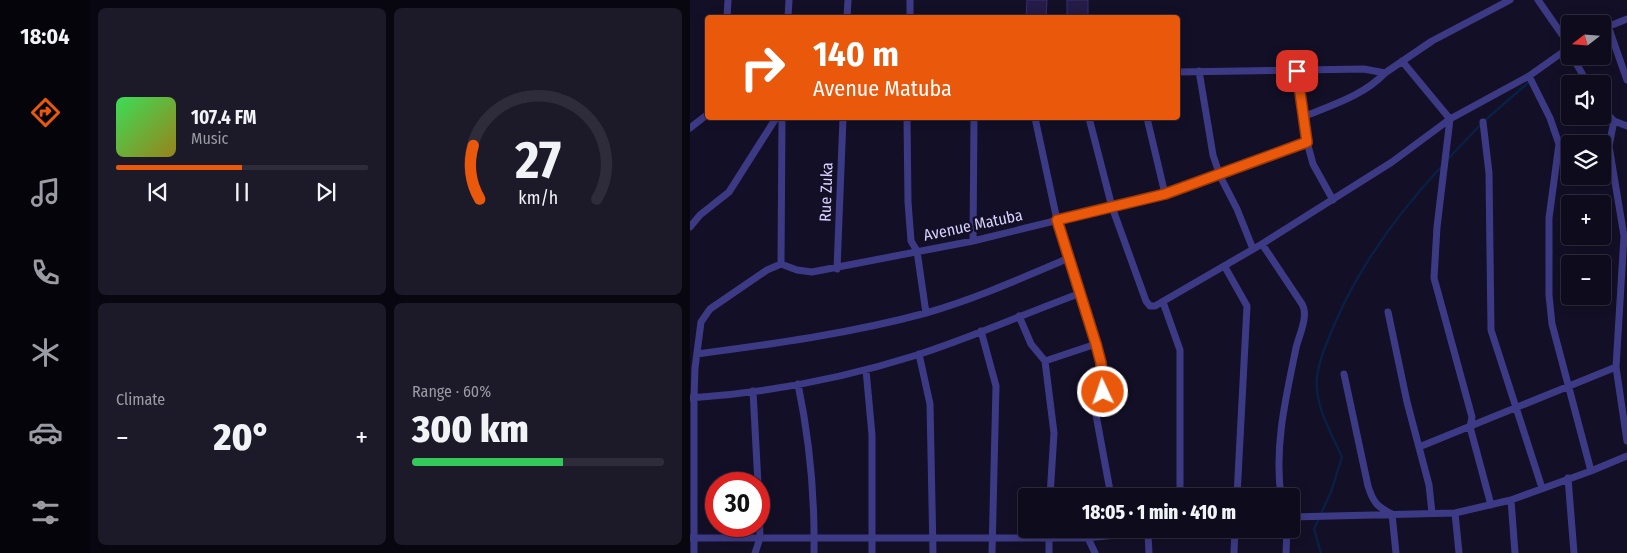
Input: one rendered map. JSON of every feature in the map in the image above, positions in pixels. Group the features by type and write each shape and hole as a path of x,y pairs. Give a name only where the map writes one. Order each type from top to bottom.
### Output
{"street":[{"path":"727,15 728,0"},
{"path":"788,15 789,0"},
{"path":"847,15 848,0"},
{"path":"910,0 910,15"},
{"path":"1303,117 1354,96 1373,85 1385,73 1432,41 1510,0"},
{"path":"1538,0 1561,34"},
{"path":"1611,26 1627,19"},
{"path":"1611,42 1627,80"},
{"path":"1090,120 1112,207 1146,301 1150,306 1163,302 1253,250 1392,162 1450,119 1529,76 1561,53"},
{"path":"1402,61 1450,119 1437,227 1434,278 1472,417 1470,427 1491,505"},
{"path":"1180,72 1364,69 1385,73"},
{"path":"1199,71 1213,155 1220,176 1237,209 1253,250"},
{"path":"1297,71 1307,142 1314,164 1333,200"},
{"path":"1529,76 1550,118 1559,144 1549,218 1549,295 1552,324 1591,472"},
{"path":"690,128 705,116"},
{"path":"1611,118 1614,121 1627,126"},
{"path":"690,227 700,215 729,192 775,120"},
{"path":"694,553 692,538 692,398 701,322 710,309 767,270 781,264 782,120"},
{"name":"Rue Zuka","path":"837,268 843,120"},
{"path":"907,120 908,202 912,241 917,251 926,313"},
{"path":"973,241 974,120"},
{"path":"1035,120 1057,220 1096,344 1103,382 1103,392 1096,415 1110,488"},
{"path":"1147,120 1165,194"},
{"path":"1614,121 1609,146 1624,236 1616,367 1627,441"},
{"path":"1483,122 1489,172 1492,330 1542,488"},
{"name":"Avenue Matuba","path":"781,264 797,270 812,272 973,241 1165,194 1220,176 1307,142"},
{"path":"1262,244 1302,304 1305,313 1298,337 1281,421 1278,470 1280,488"},
{"path":"697,354 847,330 926,313 966,300 1069,258"},
{"path":"1224,267 1247,306 1237,488"},
{"path":"692,398 753,392 866,370 919,354 1081,293"},
{"path":"1163,302 1180,350 1180,488"},
{"path":"1388,312 1429,485 1432,513"},
{"path":"1018,316 1031,344 1045,361 1054,433 1051,488"},
{"path":"981,331 996,386 992,553"},
{"path":"1045,361 1096,344"},
{"path":"919,354 930,404 933,553"},
{"path":"1419,448 1516,406 1616,367"},
{"path":"866,370 872,435 872,553"},
{"path":"1344,374 1350,409 1373,502 1379,508 1392,514"},
{"path":"798,384 810,440 814,553"},
{"path":"753,392 757,472"},
{"path":"1300,517 1455,512 1511,500 1568,478 1591,472 1627,456"},
{"path":"1568,478 1574,553"},
{"path":"1511,500 1515,553"},
{"path":"1455,512 1459,553"},
{"path":"1392,514 1396,553"},
{"path":"692,538 933,538 1018,535"},
{"path":"755,553 760,538"},
{"path":"1049,538 1049,553"},
{"path":"1088,538 1095,553"},
{"path":"1148,538 1149,553"},
{"path":"1234,553 1235,538"},
{"path":"1286,553 1287,538"}],"building":[{"path":"1027,0 1047,0 1046,15 1026,15"},
{"path":"1067,0 1088,0 1088,15 1067,15"}],"waterway":[{"path":"1447,160 1483,122 1530,81"},
{"path":"1321,553 1314,529 1331,492 1342,457 1324,418 1318,398 1317,377 1322,356 1345,301 1369,259 1410,202 1442,166"}],"route":[{"path":"1103,392 1101,363 1090,321 1057,220 1165,194 1220,176 1307,142 1297,71"}]}
